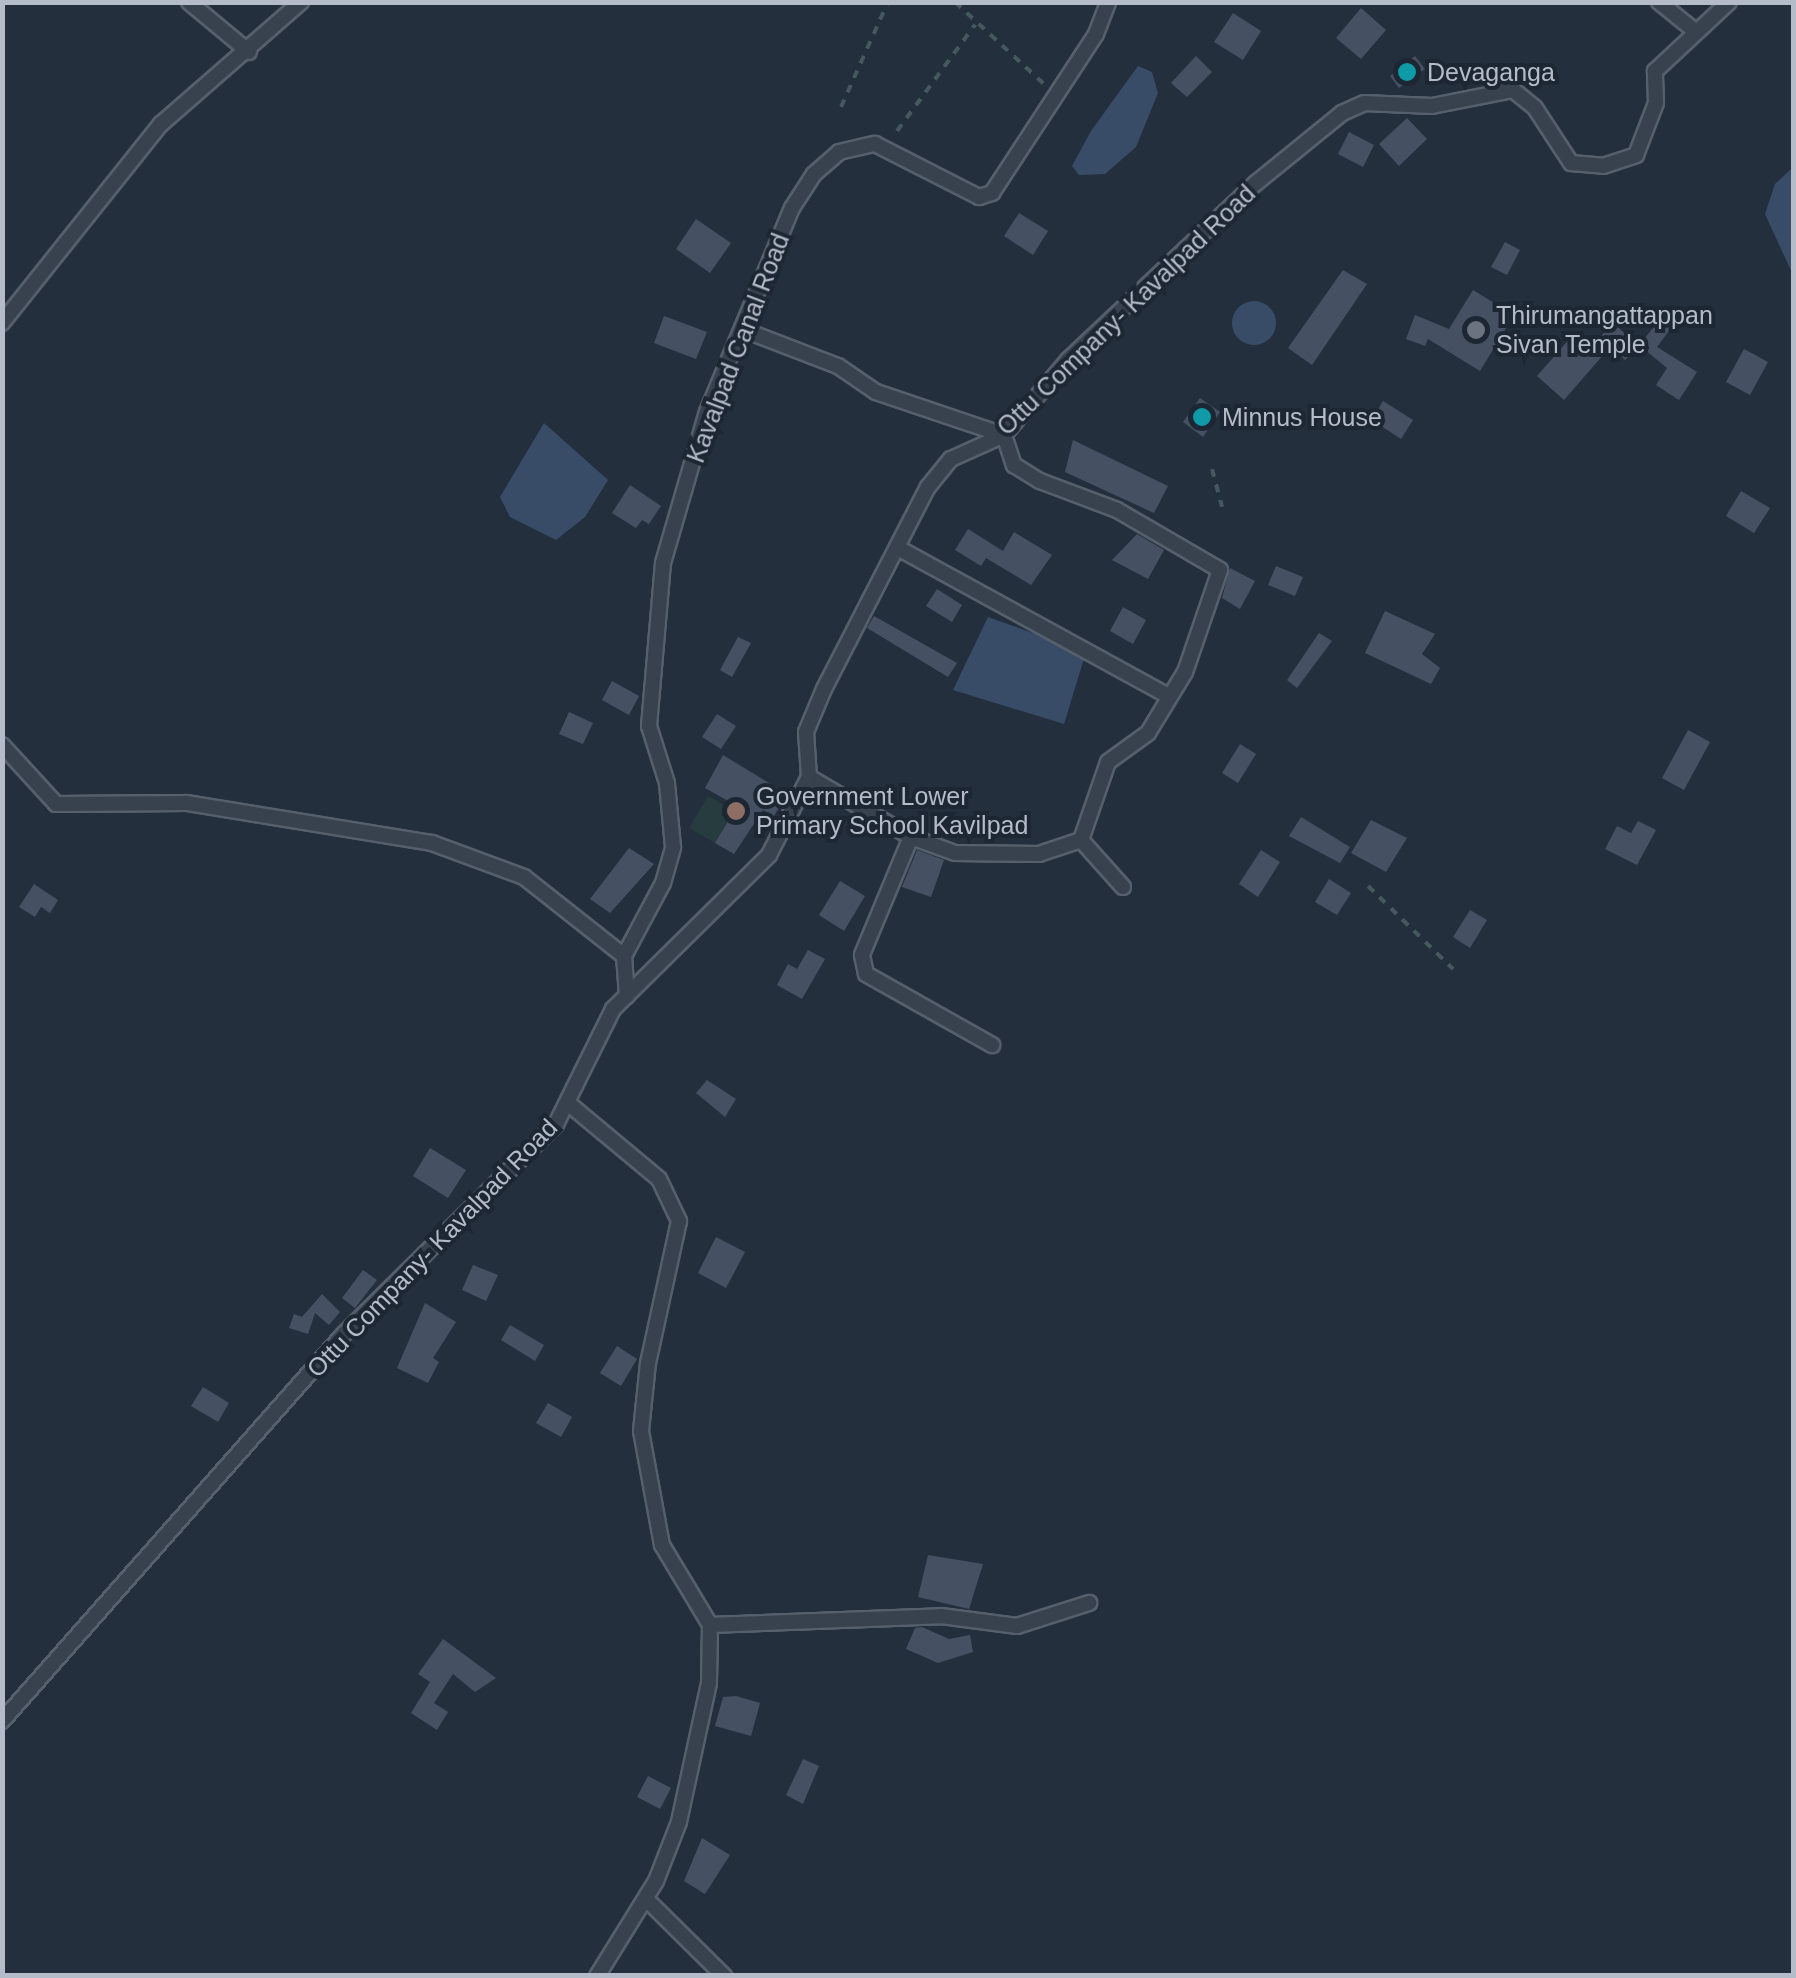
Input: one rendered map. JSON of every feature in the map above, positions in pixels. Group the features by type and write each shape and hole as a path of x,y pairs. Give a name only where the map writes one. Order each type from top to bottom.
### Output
{"street":[{"path":"189,2 249,52"},
{"path":"2,322 161,124 249,52 301,2"},
{"name":"Kavalpad Canal Road","path":"624,956 663,883 673,846 667,783 650,726 664,563 706,412 744,330 792,208 814,174 840,152 874,144 980,197 1006,180 1108,2"},
{"path":"1659,2 1694,31"},
{"name":"Ottu Company- Kavalpad Road","path":"2,1720 343,1335 556,1124 591,1047 627,996 768,855 809,778 806,732 928,487 951,459 1004,435 1068,360 1256,183 1342,113 1364,104 1432,106 1512,90 1535,108 1572,163 1603,166 1636,154 1656,103 1655,71 1728,2"},
{"path":"744,330 838,366 910,406 1004,435 1014,465 1040,481 1117,510 1220,570 1185,672 1148,733 1108,762 1081,840"},
{"path":"898,548 1168,696"},
{"path":"2,746 56,804 188,803 432,842 524,878 624,956 627,996"},
{"path":"809,778 910,837 955,853 1039,854 1081,840"},
{"path":"910,837 862,955 866,974 992,1045"},
{"path":"1081,840 1122,887"},
{"path":"568,1104 659,1178 679,1221 648,1362 641,1431 662,1545 710,1625 710,1683 679,1822 646,1898 597,1976"},
{"path":"710,1625 940,1616 1017,1626 1089,1603"},
{"path":"646,1898 724,1976"}],"path":[{"path":"842,108 888,2"},
{"path":"955,2 975,25 1057,96"},
{"path":"897,131 975,25"},
{"path":"1212,469 1222,507"},
{"path":"1368,886 1453,969"}],"green space":[{"path":"708,796 733,810 715,843 689,828"}],"water":[{"path":"1138,66 1152,72 1158,93 1136,147 1105,174 1079,175 1072,166 1091,131"},
{"path":"1793,167 1793,275 1765,214 1775,184"},
{"path":"1254,301 1270,307 1276,323 1270,339 1254,345 1238,339 1232,323 1238,307"},
{"path":"544,423 608,480 585,517 556,540 510,517 500,497"},
{"path":"988,617 1086,652 1064,724 953,690"}],"building":[{"path":"1361,8 1386,30 1361,59 1336,38"},
{"path":"1233,13 1261,31 1243,60 1214,42"},
{"path":"1196,56 1212,72 1187,97 1171,83"},
{"name":"Devaganga","path":"1415,56 1425,69 1399,88 1390,76"},
{"path":"1407,118 1427,139 1399,166 1379,144"},
{"path":"1349,132 1374,145 1363,167 1338,154"},
{"path":"1019,213 1048,231 1033,255 1004,236"},
{"path":"696,219 731,243 710,273 676,249"},
{"path":"1505,242 1520,250 1507,275 1491,267"},
{"path":"1343,270 1367,284 1312,365 1288,348"},
{"name":"Thirumangattappan Sivan Temple","path":"1473,290 1514,315 1480,371 1428,339 1425,346 1406,339 1415,315 1449,329"},
{"path":"664,316 707,332 696,359 654,343"},
{"path":"1663,316 1674,324 1657,347 1697,372 1679,400 1656,385 1667,368 1639,345"},
{"path":"1614,323 1638,347 1625,360 1611,346 1564,400 1537,376 1572,336 1588,349"},
{"path":"1744,349 1768,362 1750,395 1726,382"},
{"name":"Minnus House","path":"1200,398 1220,412 1203,437 1183,422"},
{"path":"1383,401 1413,420 1401,439 1372,420"},
{"path":"1073,440 1168,486 1154,513 1065,472"},
{"path":"630,485 661,506 649,524 642,520 636,528 612,513"},
{"path":"1741,491 1770,508 1754,533 1726,516"},
{"path":"968,529 1003,551 1014,532 1052,555 1031,585 986,558 981,566 955,550"},
{"path":"1137,534 1164,550 1148,579 1112,560"},
{"path":"1276,566 1303,577 1295,596 1268,585"},
{"path":"1230,568 1255,581 1240,609 1222,598"},
{"path":"937,589 962,605 952,622 926,606"},
{"path":"1123,607 1146,620 1133,644 1110,631"},
{"path":"1385,611 1435,634 1422,654 1440,668 1431,684 1365,653"},
{"path":"874,616 957,663 948,677 867,628"},
{"path":"1319,633 1332,641 1297,688 1287,680"},
{"path":"738,637 751,643 732,677 720,670"},
{"path":"612,681 639,696 629,715 602,700"},
{"path":"569,712 593,723 583,744 559,734"},
{"path":"717,714 736,726 721,749 702,737"},
{"path":"1688,730 1710,742 1684,790 1662,778"},
{"path":"1240,744 1256,754 1238,783 1222,773"},
{"path":"723,755 787,794 774,816 763,810 734,854 715,843 737,806 705,788"},
{"path":"1301,817 1350,847 1340,863 1289,836"},
{"path":"1371,820 1407,838 1386,872 1351,853"},
{"path":"1638,821 1656,830 1637,865 1605,849 1617,826 1631,833"},
{"path":"629,848 654,864 610,913 590,899"},
{"path":"917,850 944,860 931,897 902,887"},
{"path":"1261,850 1280,862 1258,897 1239,884"},
{"path":"1329,879 1351,893 1337,915 1315,902"},
{"path":"840,881 865,896 844,931 819,915"},
{"path":"34,884 58,900 50,913 41,907 35,917 19,907"},
{"path":"1470,910 1487,920 1470,948 1453,937"},
{"path":"808,950 825,959 802,999 777,985 788,964 797,969"},
{"path":"707,1080 736,1099 725,1117 696,1093"},
{"path":"430,1148 466,1170 448,1198 413,1176"},
{"path":"716,1237 745,1252 726,1288 698,1273"},
{"path":"473,1265 498,1275 486,1301 462,1290"},
{"path":"363,1270 377,1280 355,1308 342,1298"},
{"path":"322,1294 340,1312 329,1325 315,1313 308,1334 289,1328 294,1314 302,1317"},
{"path":"425,1303 456,1322 433,1358 439,1362 428,1383 397,1368"},
{"path":"510,1325 544,1345 535,1361 501,1340"},
{"path":"617,1346 637,1359 621,1386 600,1373"},
{"path":"203,1387 229,1403 218,1422 191,1406"},
{"path":"548,1403 572,1417 561,1437 536,1423"},
{"path":"928,1555 983,1564 969,1609 918,1597"},
{"path":"922,1627 949,1639 970,1635 973,1652 938,1663 906,1649 915,1628"},
{"path":"443,1639 496,1678 475,1692 453,1674 434,1703 448,1712 437,1730 411,1713 430,1682 418,1674"},
{"path":"736,1696 760,1703 751,1736 715,1726 723,1697"},
{"path":"803,1759 819,1766 803,1804 786,1795"},
{"path":"648,1776 671,1788 660,1809 637,1797"},
{"path":"702,1838 730,1855 705,1894 684,1881"}],"place":[{"name":"Devaganga","path":"1407,72"},
{"name":"Thirumangattappan Sivan Temple","path":"1476,330"},
{"name":"Minnus House","path":"1202,417"},
{"name":"Government Lower Primary School Kavilpad","path":"736,811"}]}
